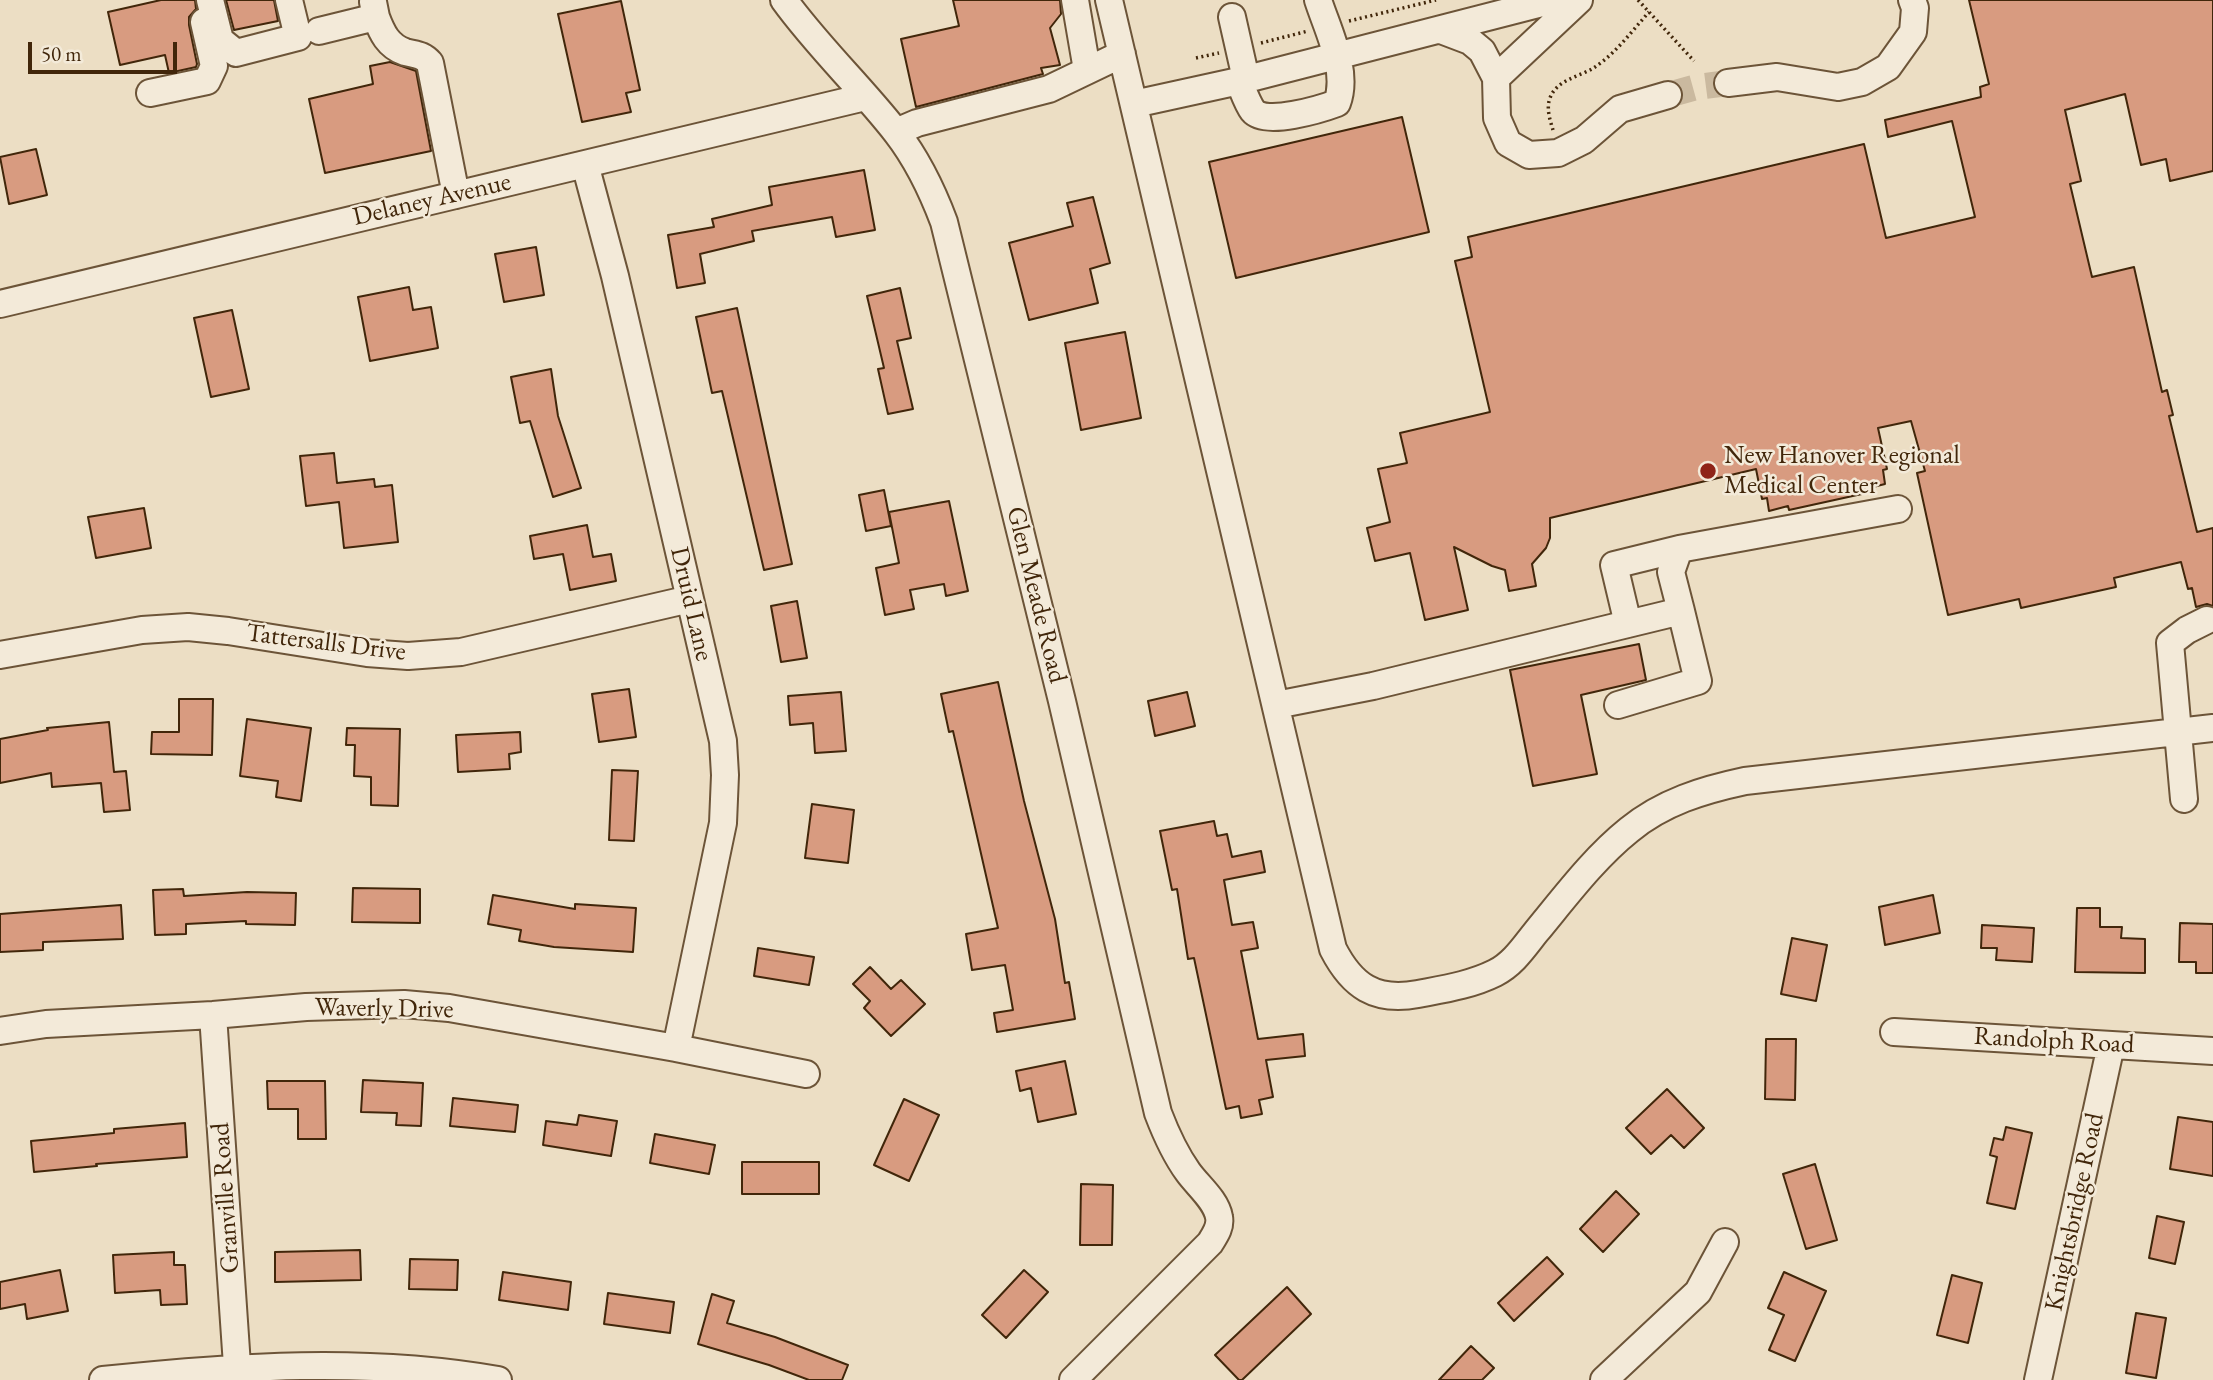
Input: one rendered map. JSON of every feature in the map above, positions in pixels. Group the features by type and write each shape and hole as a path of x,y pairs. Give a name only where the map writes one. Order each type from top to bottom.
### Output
{"street":[{"path":"150,93 207,81 214,66 199,0"},
{"path":"210,0 220,40 236,53 298,37 289,0"},
{"name":"Glen Meade Road","path":"784,0 896,132 918,165 935,198 954,258 1065,714 1158,1114 1188,1173 1216,1207 1219,1223 1210,1242 1073,1380"},
{"path":"1075,0 1087,70"},
{"path":"1109,0 1333,949 1344,971 1363,986 1386,995 1400,996 1469,984 1497,972 1516,957 1608,848 1652,812 1709,788 1745,781 2213,728"},
{"path":"1232,17 1242,80 1253,111 1261,117 1275,118 1329,106 1337,103 1340,96 1337,56 1318,0"},
{"path":"1134,104 1242,80 1554,0"},
{"path":"1496,78 1579,0"},
{"path":"1728,83 1777,77 1838,87 1862,82 1888,67 1913,32 1915,8 1912,0"},
{"path":"319,31 374,8 383,35 393,46 423,55 430,63 456,195"},
{"path":"1441,30 1470,41 1482,51 1496,78 1497,118 1508,143 1529,155 1558,153 1584,140 1620,109 1668,95"},
{"path":"896,132 916,123 1049,89 1122,54"},
{"name":"Delaney Avenue","path":"0,304 865,97"},
{"name":"Druid Lane","path":"585,164 615,276 723,741 723,823 676,1048"},
{"path":"1628,624 1614,565 1679,549 1898,509"},
{"path":"1618,705 1698,681 1671,572 1679,549"},
{"name":"Tattersalls Drive","path":"0,655 142,630 188,627 367,653 408,656 461,652 690,599"},
{"path":"1276,705 1373,686 1681,611"},
{"path":"2184,799 2170,643 2207,620"},
{"name":"Waverly Drive","path":"0,1031 46,1024 318,1006 404,1004 449,1008 806,1074"},
{"name":"Granville Road","path":"213,1015 238,1375"},
{"name":"Randolph Road","path":"1894,1032 2213,1051"},
{"name":"Knightsbridge Road","path":"2038,1380 2111,1045"},
{"path":"1604,1380 1698,1292 1725,1242"},
{"path":"103,1380 238,1375 354,1365 403,1367 498,1380"}],"path":[{"path":"1637,0 1694,61"},
{"path":"1558,153 1549,116 1550,97 1560,84 1605,60 1649,12"}],"building":[{"path":"161,0 195,0 196,9 189,17 189,25 196,67 169,73 165,55 120,65 108,12"},
{"path":"226,0 274,0 278,21 234,30"},
{"path":"953,0 1060,0 1061,14 1050,28 1060,65 1041,68 1043,74 916,107 901,39 959,26"},
{"path":"1969,0 2213,0 2213,171 2170,181 2166,159 2141,165 2125,94 2065,110 2081,181 2070,184 2092,277 2134,267 2162,392 2167,390 2173,415 2169,416 2197,532 2213,528 2213,606 2207,604 2196,607 2192,588 2188,589 2181,562 2114,578 2116,587 2021,608 2019,599 1948,615 1917,473 1925,471 1911,421 1878,428 1887,469 1883,470 1885,484 1869,488 1871,492 1789,510 1788,506 1769,511 1767,498 1762,499 1756,469 1550,518 1550,538 1546,548 1532,564 1536,586 1509,591 1505,570 1454,547 1468,610 1425,620 1410,553 1375,561 1367,528 1390,522 1378,469 1407,463 1400,433 1490,412 1455,261 1472,257 1468,237 1864,144 1886,238 1975,217 1952,121 1888,137 1885,120 1981,97 1980,87 1989,84"},
{"path":"621,1 640,90 626,93 631,112 582,122 558,14"},
{"path":"390,62 416,71 431,151 325,173 309,99 373,84 370,66"},
{"path":"1402,117 1429,232 1236,278 1209,162"},
{"path":"36,149 47,195 9,204 0,157"},
{"path":"864,170 875,230 836,237 832,217 752,231 754,241 700,254 705,283 677,288 668,235 714,227 712,219 772,205 769,187"},
{"path":"1093,197 1110,263 1090,269 1098,303 1029,320 1009,243 1073,226 1067,203"},
{"path":"536,247 544,295 504,302 495,254"},
{"path":"409,287 413,310 431,307 438,348 370,361 358,297"},
{"path":"900,288 911,338 897,341 913,409 888,414 878,369 884,368 867,296"},
{"path":"737,308 792,564 764,570 722,391 712,393 696,317"},
{"path":"232,310 249,389 211,397 194,318"},
{"path":"1125,332 1141,418 1081,430 1065,343"},
{"path":"551,369 558,416 581,488 553,497 530,421 520,423 511,377"},
{"path":"334,453 337,483 374,479 375,487 392,485 398,542 344,548 339,502 306,506 300,456"},
{"path":"884,490 891,526 866,531 859,495"},
{"path":"949,501 968,591 946,596 944,584 910,590 914,609 885,615 876,568 899,563 889,512"},
{"path":"144,508 151,548 96,558 88,517"},
{"path":"587,525 593,557 611,554 616,581 570,590 563,554 534,559 530,536"},
{"path":"797,601 807,658 781,662 771,606"},
{"path":"1639,644 1646,680 1581,695 1597,774 1533,786 1510,670"},
{"path":"998,682 1024,801 1055,919 1065,983 1069,982 1075,1019 997,1032 994,1013 1013,1010 1005,965 972,970 966,934 998,928 953,731 949,732 941,694"},
{"path":"629,689 636,737 599,742 592,694"},
{"path":"841,692 846,751 815,753 813,723 790,725 788,696"},
{"path":"1187,692 1195,726 1155,736 1148,701"},
{"path":"179,699 213,699 212,755 151,754 152,732 179,732"},
{"path":"247,719 311,728 301,801 276,797 278,781 240,776"},
{"path":"109,722 114,772 126,771 130,810 104,812 101,783 52,787 51,773 0,783 0,739 48,730 47,728"},
{"path":"347,728 400,729 398,806 371,805 371,777 354,776 355,745 346,745"},
{"path":"520,732 521,752 509,754 510,769 458,772 456,735"},
{"path":"612,770 638,771 634,841 609,840"},
{"path":"812,804 854,810 848,863 805,858"},
{"path":"1214,821 1217,836 1227,834 1232,857 1261,851 1265,872 1224,880 1232,925 1253,922 1258,948 1241,951 1258,1039 1303,1034 1305,1056 1266,1060 1273,1097 1259,1100 1262,1114 1241,1118 1239,1106 1226,1109 1194,958 1188,959 1177,889 1172,890 1160,831"},
{"path":"353,888 420,889 420,923 352,922"},
{"path":"183,889 184,896 247,892 296,893 295,925 246,924 246,921 186,924 186,934 155,935 153,890"},
{"path":"493,895 575,909 575,904 636,908 633,952 554,947 519,941 521,930 488,924"},
{"path":"1933,895 1940,933 1885,945 1879,907"},
{"path":"121,905 123,939 43,942 43,950 0,952 0,914"},
{"path":"2077,908 2100,908 2100,927 2122,927 2121,938 2145,939 2145,973 2075,972"},
{"path":"2180,923 2213,924 2213,973 2196,973 2196,962 2179,962"},
{"path":"1982,925 2034,928 2032,962 1996,960 1997,948 1981,948"},
{"path":"1792,938 1827,945 1816,1001 1781,994"},
{"path":"758,948 814,957 809,985 754,976"},
{"path":"870,967 891,989 901,980 925,1004 891,1036 864,1008 870,1001 853,984"},
{"path":"1766,1039 1796,1039 1795,1100 1765,1099"},
{"path":"1065,1061 1076,1114 1038,1122 1031,1088 1020,1091 1016,1071"},
{"path":"363,1080 423,1083 421,1126 396,1125 397,1113 361,1112"},
{"path":"267,1081 325,1081 326,1139 298,1139 298,1109 268,1109"},
{"path":"1667,1089 1704,1128 1684,1148 1671,1135 1651,1154 1626,1128"},
{"path":"453,1098 518,1105 515,1132 450,1126"},
{"path":"904,1099 939,1115 909,1181 874,1165"},
{"path":"579,1115 617,1121 611,1156 543,1145 546,1121 577,1125"},
{"path":"2178,1117 2213,1122 2213,1176 2170,1169"},
{"path":"185,1123 187,1157 34,1172 31,1141 114,1133 114,1129"},
{"path":"2006,1127 2032,1133 2015,1209 1987,1203 1997,1157 1990,1155 1994,1138 2003,1140"},
{"path":"655,1134 715,1145 709,1174 650,1163"},
{"path":"742,1162 819,1162 819,1194 742,1194"},
{"path":"1815,1164 1837,1240 1806,1249 1783,1174"},
{"path":"1081,1184 1113,1185 1112,1245 1080,1245"},
{"path":"1616,1191 1639,1214 1603,1252 1580,1229"},
{"path":"2157,1216 2184,1222 2175,1264 2149,1258"},
{"path":"360,1250 361,1280 275,1282 275,1252"},
{"path":"174,1252 174,1265 185,1265 187,1304 161,1305 160,1290 115,1293 113,1255"},
{"path":"1547,1257 1563,1274 1514,1321 1498,1303"},
{"path":"410,1259 458,1260 457,1290 409,1289"},
{"path":"60,1270 68,1311 27,1319 25,1304 0,1309 0,1282"},
{"path":"1024,1270 1048,1292 1006,1338 982,1315"},
{"path":"503,1272 571,1282 568,1310 499,1300"},
{"path":"1784,1272 1826,1291 1795,1361 1769,1350 1784,1315 1768,1308"},
{"path":"1952,1275 1982,1283 1968,1343 1937,1335"},
{"path":"1287,1287 1311,1314 1239,1380 1215,1355"},
{"path":"608,1293 674,1302 670,1333 604,1324"},
{"path":"712,1294 734,1301 727,1323 775,1337 848,1365 842,1380 809,1380 698,1344"},
{"path":"2136,1313 2166,1318 2156,1378 2126,1373"},
{"path":"1471,1346 1494,1368 1482,1380 1439,1380"}],"tunnel":[{"path":"1668,95 1697,87 1728,83"}],"place":[{"name":"New Hanover Regional Medical Center","path":"1708,471"}]}
